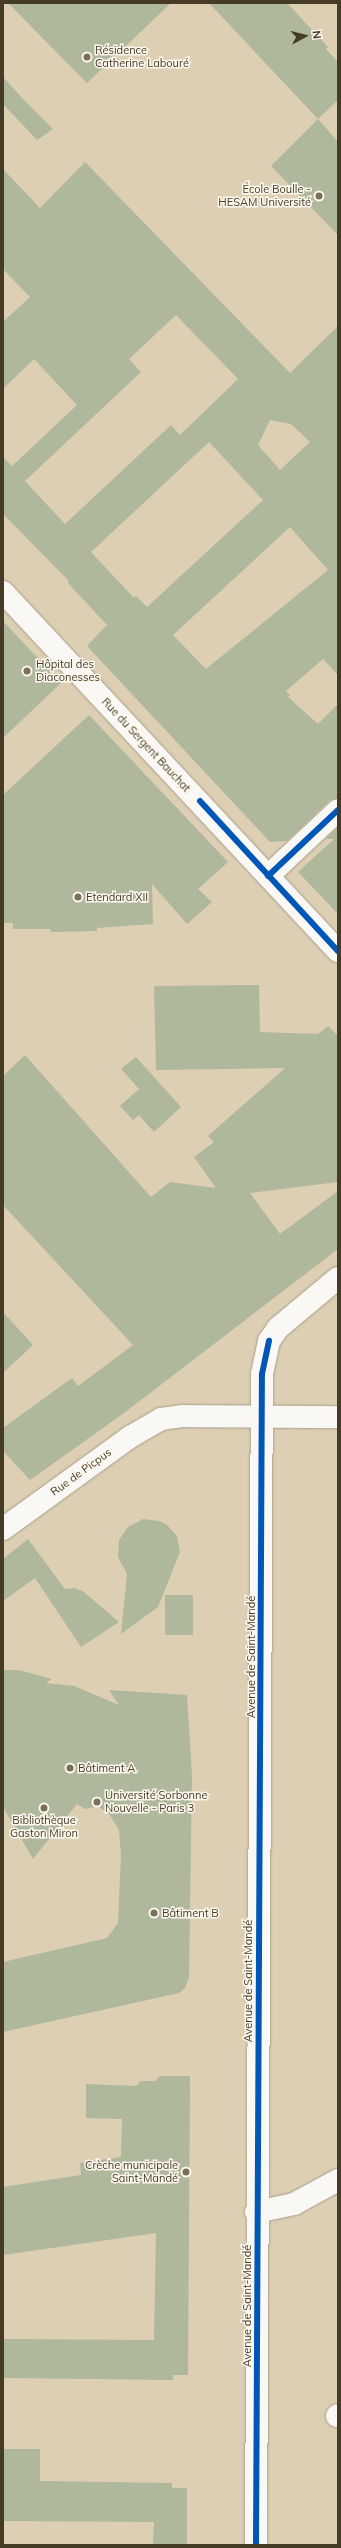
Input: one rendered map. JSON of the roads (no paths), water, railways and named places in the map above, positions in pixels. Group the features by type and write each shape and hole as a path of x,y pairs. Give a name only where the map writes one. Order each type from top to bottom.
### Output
{"street":[{"name":"Rue du Sergent Bauchat","path":"3,592 338,950"},
{"path":"268,876 338,810"},
{"path":"338,1278 294,1313 269,1341 262,1374 262,1418 338,1417"},
{"name":"Rue de Picpus","path":"3,1529 130,1437 162,1419 182,1416 262,1418"},
{"name":"Avenue de Saint-Mandé","path":"256,2545 256,2212 262,1418"},
{"path":"256,2212 294,2204 338,2180"}],"place":[{"name":"Résidence Catherine Labouré","path":"87,57"},
{"name":"École Boulle - HESAM Université","path":"319,196"},
{"name":"Hôpital des Diaconesses","path":"27,671"},
{"name":"Etendard XII","path":"78,897"},
{"name":"Bâtiment A","path":"70,1768"},
{"name":"Université Sorbonne Nouvelle - Paris 3","path":"97,1802"},
{"name":"Bibliothèque Gaston Miron","path":"44,1808"},
{"name":"Bâtiment B","path":"154,1913"},
{"name":"Crèche municipale Saint-Mandé","path":"186,2172"}]}
